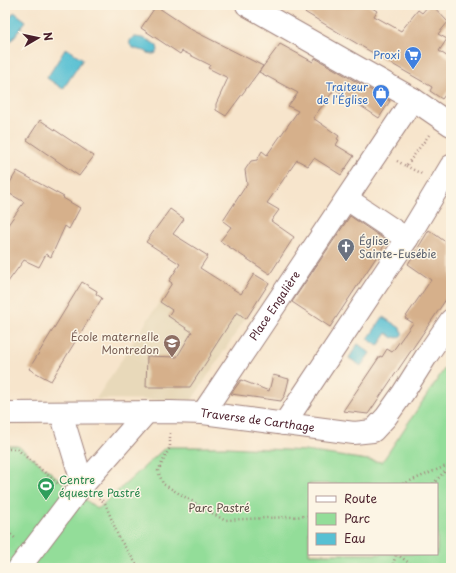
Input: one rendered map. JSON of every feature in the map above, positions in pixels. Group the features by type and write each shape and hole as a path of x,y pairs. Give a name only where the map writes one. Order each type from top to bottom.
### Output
{"street":[{"path":"247,5 448,120"},
{"name":"Place Engalière","path":"203,413 413,99"},
{"path":"284,424 407,240 451,166"},
{"path":"347,198 407,240"},
{"name":"Traverse de Carthage","path":"5,413 203,413 354,433 373,431 395,405 451,320"},
{"path":"61,413 84,485"},
{"path":"19,568 76,493 146,413"}],"path":[{"path":"378,152 406,166 448,120"},
{"path":"170,447 158,471 163,484 224,520 308,516"},
{"path":"5,448 17,449 59,484"},
{"path":"405,483 451,464"},
{"path":"434,483 443,473 451,468"},
{"path":"84,485 105,503 119,538 139,568"},
{"path":"5,529 16,539"},
{"path":"392,568 397,555"},
{"path":"398,555 418,568"}],"shaded area":[{"name":"École maternelle Montredon","path":"181,269 247,316 192,400 96,399"}],"green space":[{"name":"Parc Pastré","path":"451,359 451,568 5,568 5,446 18,446 98,509 166,447 227,447 305,451 382,462"}],"water":[{"path":"14,12 26,21 8,45 5,42 5,25"},
{"path":"133,37 143,38 152,42 157,46 158,51 155,54 152,54 131,46 130,40"},
{"path":"66,48 83,59 63,89 47,78"},
{"path":"383,317 400,328 402,335 398,338 393,338 387,333 378,346 368,339"},
{"path":"358,344 370,353 361,366 349,358"}],"building":[{"path":"293,5 367,5 377,11 374,16 401,31 418,10 422,13 429,5 432,5 448,22 438,34 447,39 439,51 451,59 451,87 442,99 430,91 432,87"},
{"path":"156,6 192,30 263,66 226,116 216,110 216,104 228,78 208,68 210,65 182,51 180,54 141,28"},
{"path":"280,44 313,62 315,58 390,101 379,118 335,89 313,118 339,136 337,139 339,140 336,145 354,156 341,175 314,158 308,166 297,160 267,203 279,210 271,221 294,237 270,274 220,241 231,227 223,221 247,184 245,170 251,161 257,160 262,151 267,155 298,111 288,106 298,93 259,72"},
{"path":"40,120 94,156 79,176 27,140"},
{"path":"17,171 64,197 63,198 80,208 69,229 65,226 51,257 46,254 39,267 24,260 5,286 5,229 24,202 5,191"},
{"path":"170,209 184,219 173,234 208,256 200,268 241,294 254,274 269,283 246,319 237,312 190,387 146,387 147,356 177,357 192,332 168,316 172,310 160,302 172,283 169,281 180,264 146,242"},
{"name":"Église Sainte-Eusébie","path":"350,216 387,241 330,327 292,302"},
{"path":"429,230 451,246 451,292 368,414 343,411 380,356 382,357 387,349 392,352 413,323 405,318 431,280 408,264"},
{"path":"82,282 97,291 96,294 102,298 51,381 29,369"},
{"path":"273,375 289,379 285,395 281,401 231,394 241,380 269,391"}],"place":[{"name":"Proxi","path":"413,70"},
{"name":"Traiteur de l'Église","path":"381,108"},
{"name":"Église Sainte-Eusébie","path":"346,262"},
{"name":"École maternelle Montredon","path":"172,358"},
{"name":"Centre équestre Pastré","path":"46,501"}]}
